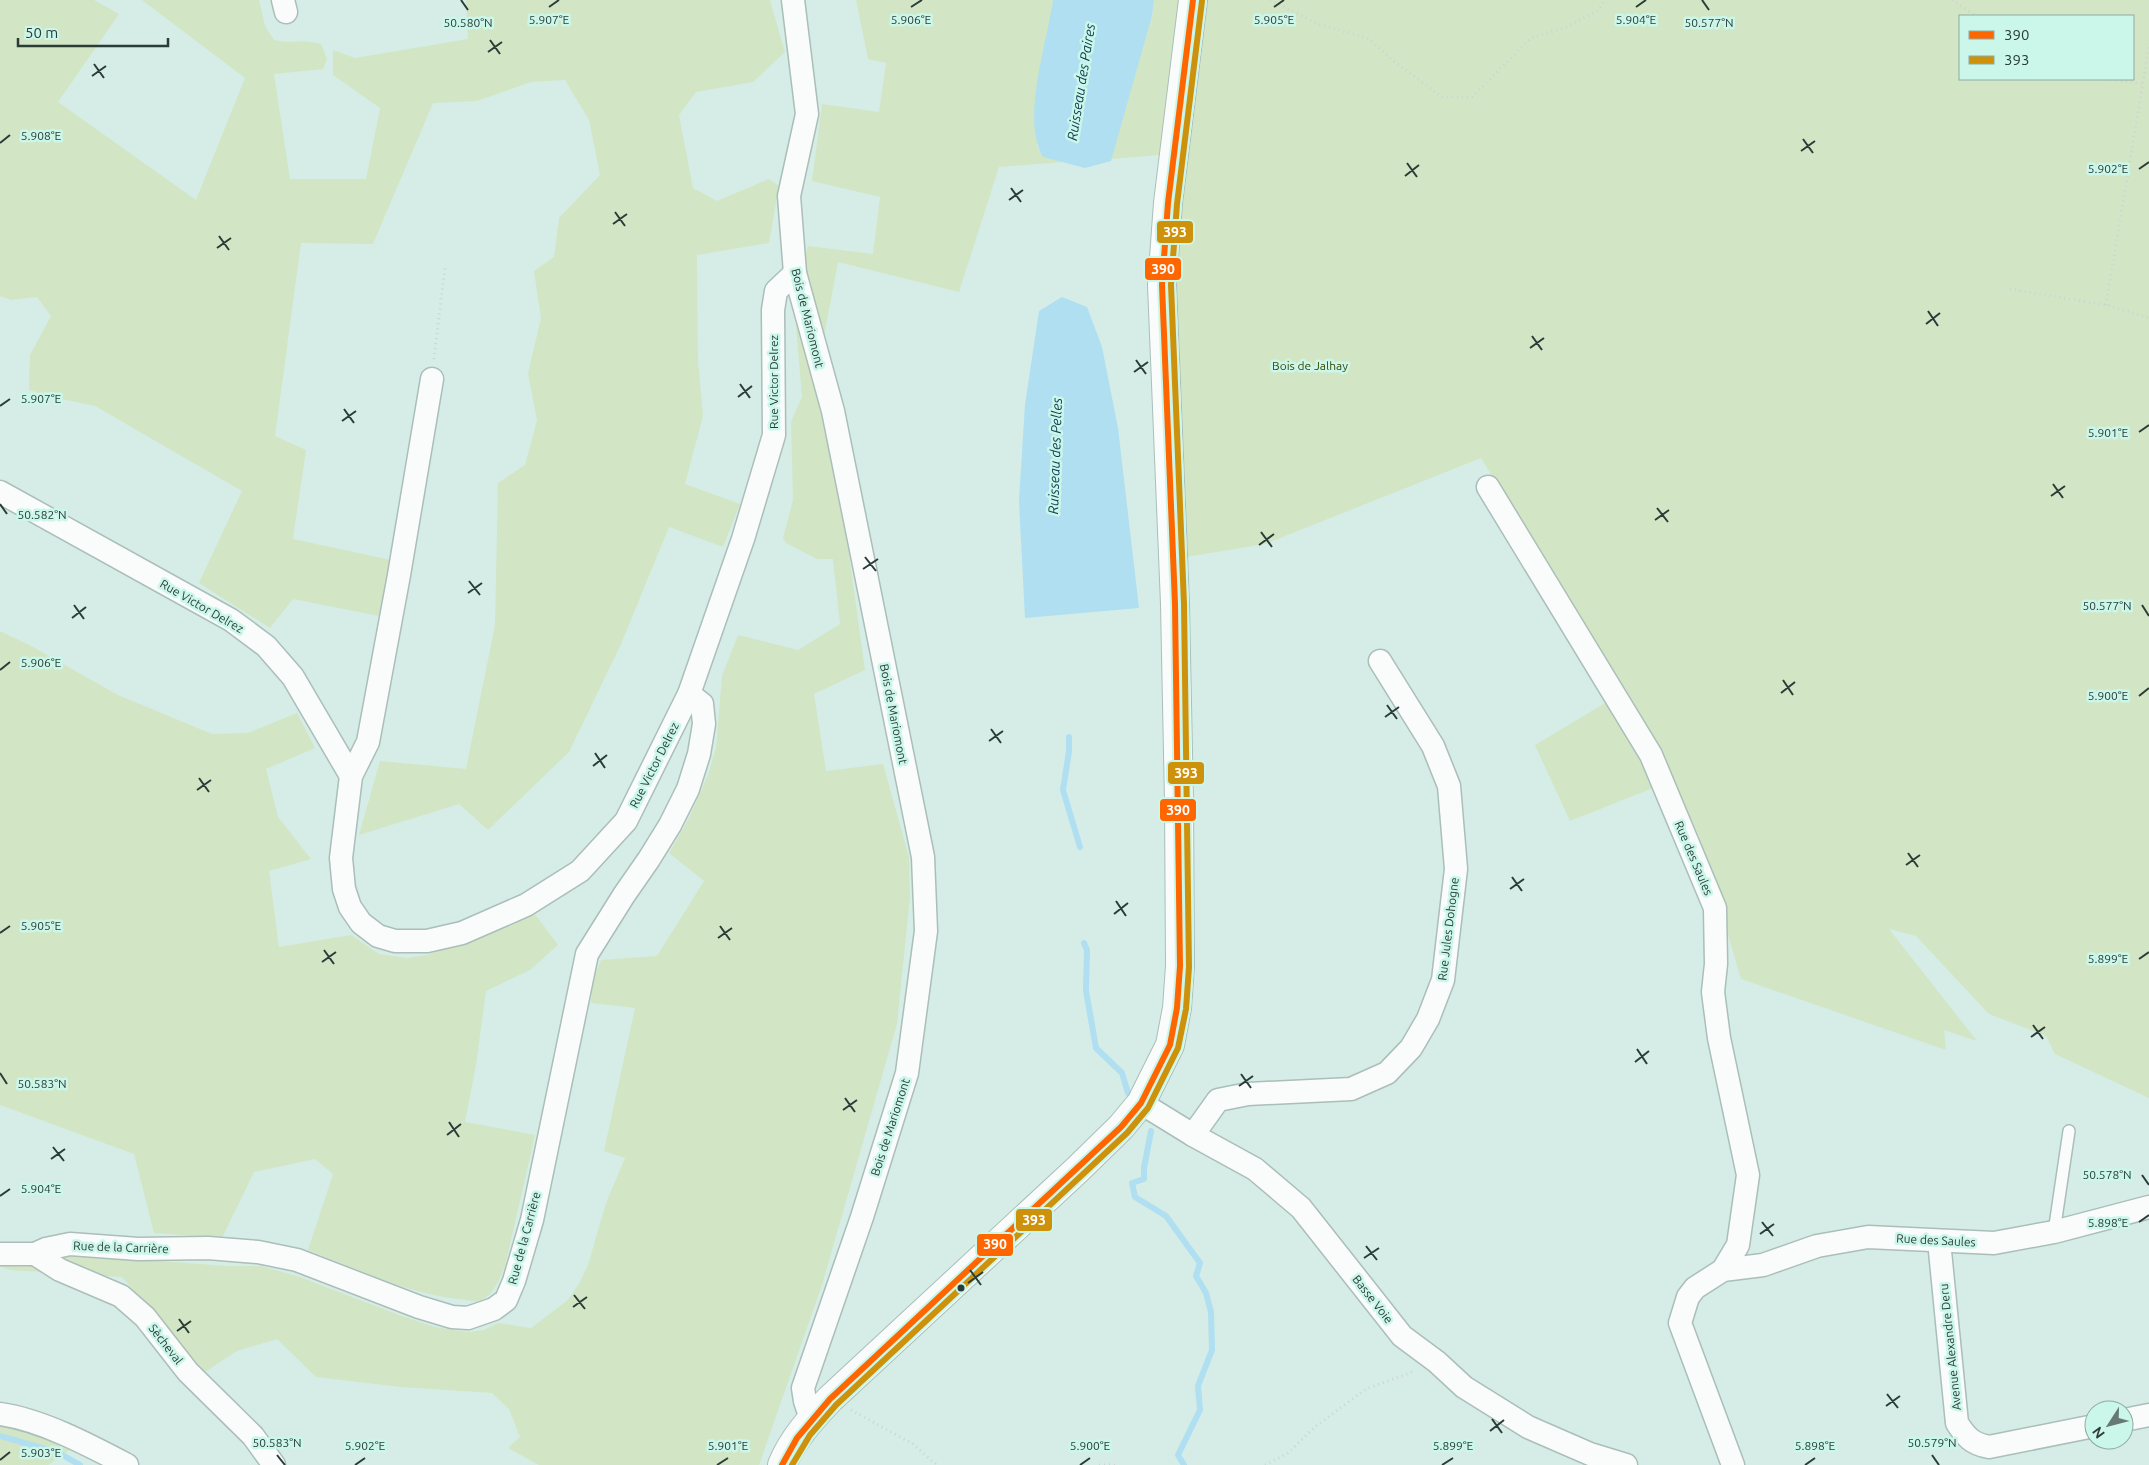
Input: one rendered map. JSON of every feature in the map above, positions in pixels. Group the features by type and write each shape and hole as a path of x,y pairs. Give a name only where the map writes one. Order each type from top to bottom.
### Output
{"main road":[{"path":"782,1465 788,1452 820,1409 1121,1127 1141,1103 1170,1045 1177,1008 1180,966 1179,802 1174,604 1162,285 1168,203 1193,0"}],"street":[{"name":"Bois de Mariomont","path":"793,0 807,114 789,196 795,273 832,411 921,847 926,931 907,1073 862,1217 803,1388 805,1402 820,1409"},
{"name":"Rue Victor Delrez","path":"432,379 399,575 368,742 351,776 341,858 344,889 350,907 361,923 378,936 395,941 427,941 462,933 526,905 580,871 626,821 689,694 743,539 774,435 773,310 776,291 795,273"},
{"name":"Rue des Saules","path":"1488,487 1651,755 1715,908 1716,964 1713,992 1715,1010 1719,1038 1748,1175 1738,1244 1724,1270"},
{"name":"Rue Victor Delrez","path":"0,492 231,620 266,646 293,677 351,776"},
{"name":"Rue Jules Dohogne","path":"1193,1135 1218,1100 1248,1094 1351,1089 1387,1073 1411,1048 1431,1011 1443,980 1456,869 1449,786 1433,746 1380,661"},
{"name":"Rue de la Carrière","path":"0,1254 35,1254 70,1244 138,1249 208,1248 258,1252 297,1260 419,1307 452,1317 468,1318 481,1314 494,1309 506,1300 514,1281 532,1220 587,954 670,825 688,789 699,754 704,724 702,704 689,694"},
{"name":"Basse Voie","path":"1141,1103 1193,1135 1255,1169 1301,1208 1402,1336 1437,1362 1464,1387 1528,1427 1590,1454 1626,1465"},
{"name":"Rue des Saules","path":"1733,1465 1680,1323 1688,1297 1695,1288 1724,1270 1763,1265 1817,1246 1868,1237 1994,1243 2054,1232 2149,1206"},
{"name":"Avenue Alexandre Deru","path":"1940,1241 1957,1423 1966,1438 1978,1445 1989,1447 2084,1428"},
{"name":"Sècheval","path":"35,1254 60,1270 121,1296 145,1317 188,1372 253,1436 274,1465"},
{"path":"0,1414 43,1426 84,1442 126,1465"},
{"path":"2134,1418 2149,1414"}],"lane":[{"path":"2054,1232 2069,1131"}],"path":[{"path":"1270,0 1316,23 1369,39 1391,59 1442,97 1472,96 1530,38 1564,28 1599,10 1604,0"},
{"path":"1952,0 1974,15"},
{"path":"2106,305 2149,46"},
{"path":"2117,80 2142,84"},
{"path":"432,379 445,267"},
{"path":"2010,289 2106,305 2149,318"},
{"path":"1265,1465 1288,1453 1322,1421 1366,1390 1437,1362"},
{"path":"820,1409 885,1427 912,1444 939,1465"},
{"path":"1099,1465 1116,1465"}],"green space":[{"path":"0,0 94,0 119,14 58,102 196,200 245,78 142,0 259,0 265,26 274,40 321,44 327,59 323,69 274,74 290,179 366,179 380,108 333,75 333,50 355,58 468,39 466,0 770,0 785,52 753,82 696,92 679,115 693,188 717,201 769,179 779,186 769,243 697,255 698,360 703,416 685,484 740,504 723,547 669,527 621,644 569,752 488,830 459,804 359,835 380,761 466,769 495,625 498,483 525,465 537,420 528,373 541,318 534,271 554,257 559,218 600,175 589,120 565,80 531,82 477,101 433,103 373,244 301,243 275,436 306,450 293,539 391,560 379,616 293,599 270,628 199,583 242,491 95,406 29,390 30,355 51,316 37,297 11,300 0,296"},
{"path":"856,0 1053,0 1037,146 1043,157 1063,162 999,167 959,292 838,262 816,379 848,547 865,670 814,694 826,771 883,764 909,857 910,897 897,1024 822,1285 759,1465 539,1465 508,1448 520,1437 509,1409 492,1393 401,1387 316,1377 277,1339 237,1351 205,1372 122,1277 10,1270 0,1266 0,1249 227,1266 261,1266 297,1276 435,1327 467,1332 484,1330 498,1323 531,1328 568,1300 588,1265 606,1203 625,1158 604,1151 635,1008 591,1003 592,981 601,960 657,956 704,881 669,853 688,820 708,775 716,748 722,676 738,635 798,650 840,624 833,559 817,559 786,543 783,538 793,500 791,422 802,397 796,326 796,290 808,246 873,254 880,197 812,181 822,104 879,112 886,63 868,59"},
{"name":"Bois de Jalhay","path":"1154,0 2149,0 2149,1098 2055,1054 2046,1036 1989,1014 1916,936 1889,929 1977,1041 1944,1030 1946,1050 1741,979 1699,836 1658,747 1481,458 1265,544 1174,559 1172,154 1111,159 1152,16"},
{"path":"0,631 33,647 118,695 212,734 248,733 297,713 315,748 266,769 278,817 311,859 269,871 279,947 351,935 379,954 407,958 427,955 509,926 534,913 558,945 530,970 486,991 476,1065 465,1122 535,1135 505,1266 492,1292 483,1299 473,1301 439,1296 401,1286 308,1250 333,1174 315,1159 254,1172 222,1238 154,1233 134,1154 0,1105"},
{"path":"1610,700 1658,786 1570,821 1535,745"},
{"path":"0,1417 72,1448 48,1465 0,1465"}],"water":[{"name":"Ruisseau des Paires","path":"1053,0 1154,0 1152,16 1111,161 1085,168 1043,157 1037,141 1034,122 1035,102"},
{"path":"1062,297 1087,307 1102,347 1118,428 1139,608 1025,618 1019,501 1025,405 1039,311"}],"waterway":[{"name":"Ruisseau des Pelles","path":"1069,737 1069,751 1063,790 1080,847"},
{"name":"Ruisseau des Pelles","path":"1084,943 1087,950 1086,991 1096,1048 1122,1073 1128,1093"},
{"name":"Ruisseau des Pelles","path":"1151,1131 1144,1168 1144,1179 1132,1183 1135,1197 1166,1216 1200,1263 1196,1276 1206,1293 1211,1312 1212,1350 1198,1386 1200,1410 1178,1455 1184,1465"},
{"path":"0,1436 59,1453 80,1465"}],"transit line":[{"name":"390","path":"782,1465 797,1438 830,1399 1121,1127 1141,1103 1170,1045 1177,1008 1180,966 1175,604 1162,285 1168,203 1193,0"},
{"name":"393","path":"792,1465 810,1435 836,1405 1127,1133 1148,1108 1178,1048 1186,1009 1189,967 1184,604 1171,285 1177,204 1202,1"}]}
